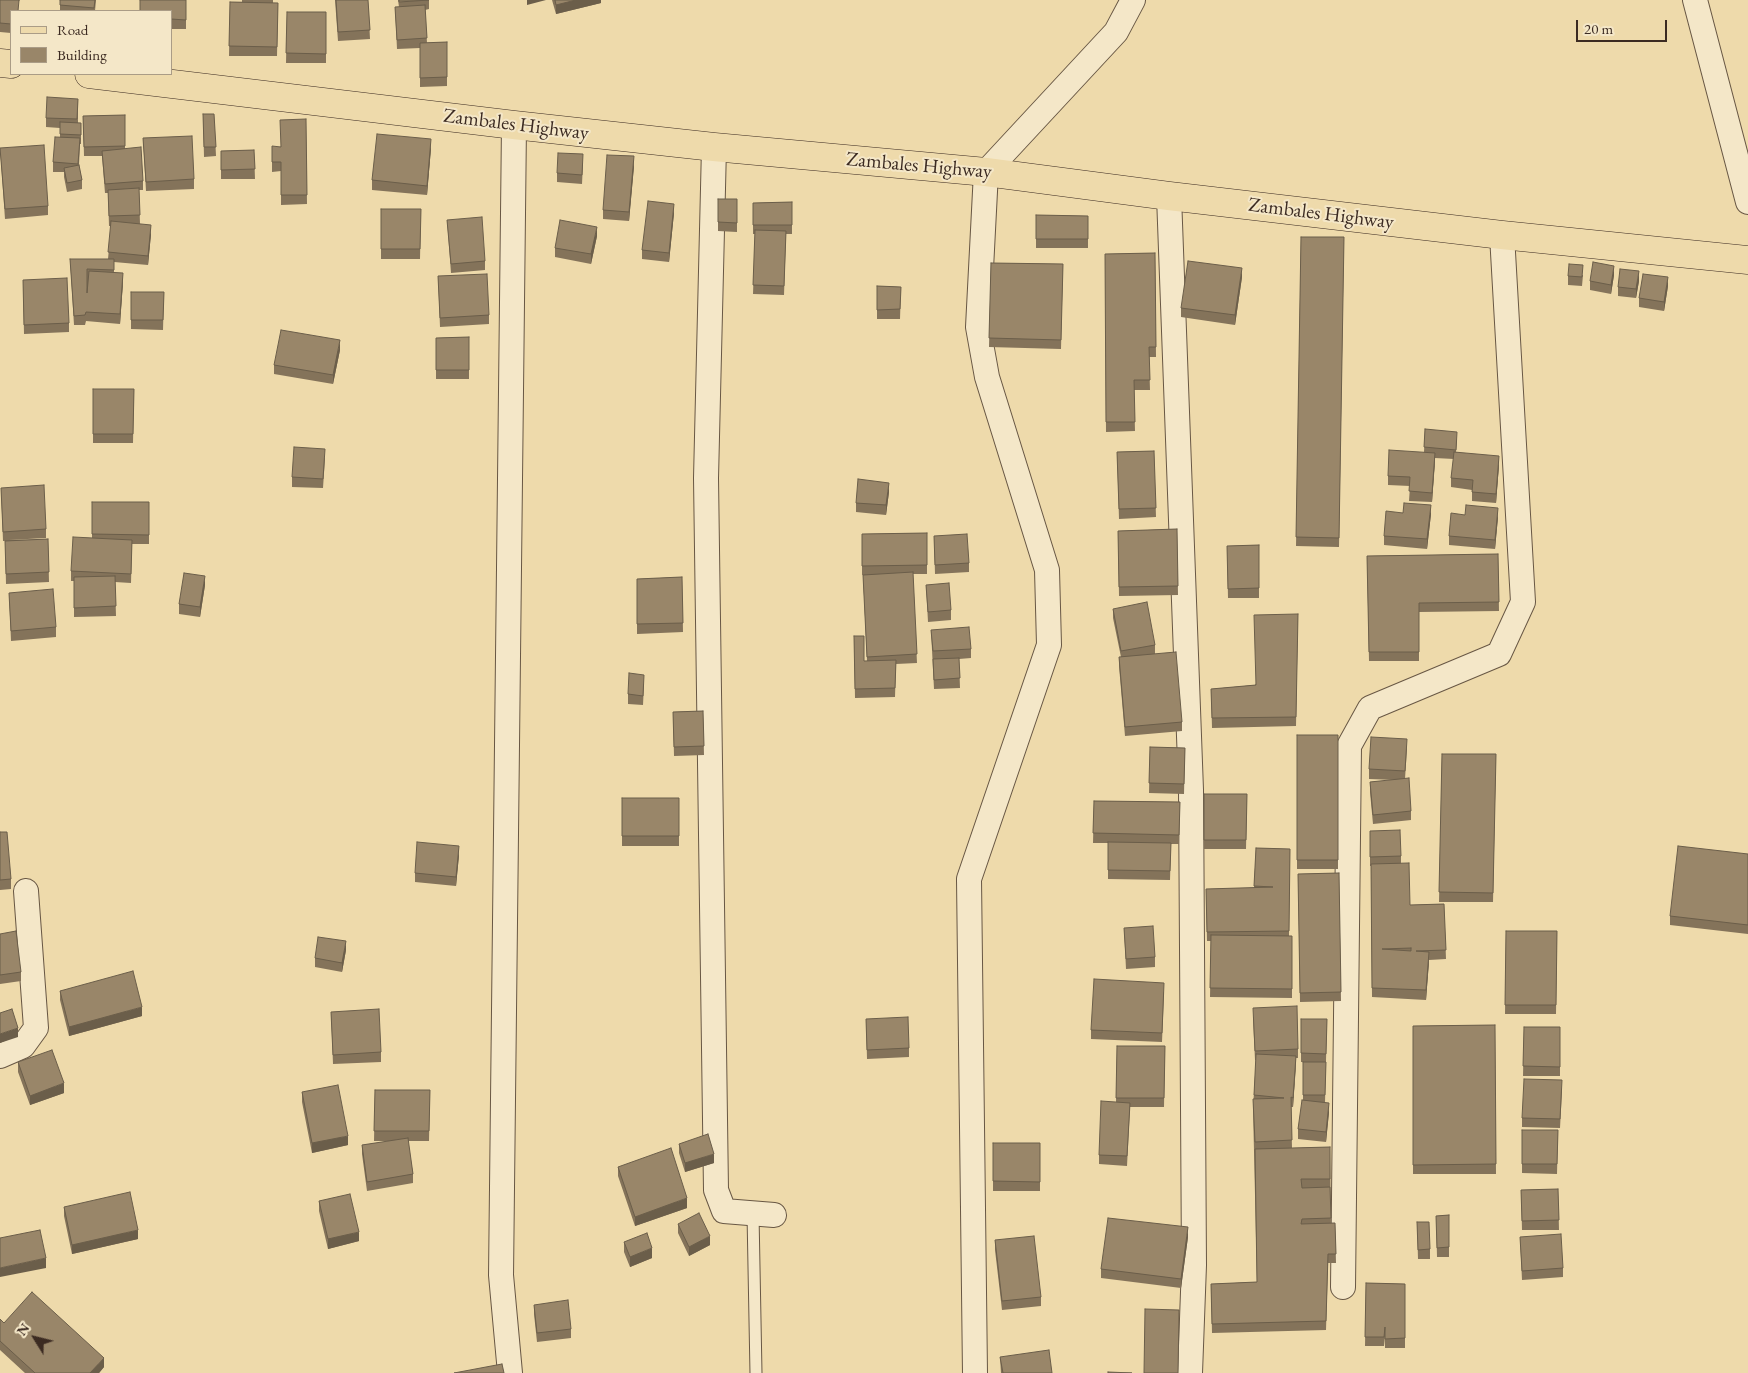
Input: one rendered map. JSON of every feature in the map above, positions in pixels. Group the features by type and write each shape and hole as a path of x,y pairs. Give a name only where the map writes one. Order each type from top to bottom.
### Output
{"main road":[{"name":"Zambales Highway","path":"97,75 514,125 714,147 986,172 1169,196 1748,260"}],"street":[{"path":"976,1373 969,879 1049,645 1046,570 987,377 978,327 986,172 1116,32 1133,0"},
{"path":"1695,0 1748,202"},
{"path":"510,1373 501,1275 514,125"},
{"path":"714,147 706,478 716,1190 724,1211 764,1215"},
{"path":"1169,196 1191,790 1194,1265 1190,1373"},
{"path":"1343,1286 1349,746 1370,708 1499,654 1523,602 1502,234"},
{"path":"0,1056 23,1046 36,1028 26,890"}],"lane":[{"path":"756,1373 764,1215"}],"building":[{"path":"0,0 19,0 18,10 10,10 10,24 0,23"},
{"path":"60,0 95,0 94,8 60,5"},
{"path":"140,0 186,0 186,20 172,19 172,10 140,10"},
{"path":"336,0 368,0 370,30 338,32"},
{"path":"399,0 429,0 399,2"},
{"path":"555,0 576,0 556,5"},
{"path":"230,2 278,3 277,47 229,46"},
{"path":"425,5 427,38 397,40 395,7"},
{"path":"287,12 326,12 326,54 286,53"},
{"path":"447,42 447,77 420,78 420,43"},
{"path":"47,97 78,99 77,119 46,118"},
{"path":"203,114 214,114 216,147 204,147"},
{"path":"125,115 125,146 84,147 83,116"},
{"path":"306,119 307,195 281,195 281,162 272,162 272,146 281,147 280,120"},
{"path":"60,122 81,123 81,135 60,134"},
{"path":"377,134 431,139 427,186 372,180"},
{"path":"192,136 194,179 146,182 143,138"},
{"path":"55,137 80,138 78,164 53,162"},
{"path":"44,145 48,206 5,209 0,148"},
{"path":"141,147 143,181 105,184 102,151"},
{"path":"254,150 255,169 221,170 221,151"},
{"path":"558,153 583,154 582,175 557,173"},
{"path":"607,155 634,156 629,212 603,210"},
{"path":"79,165 82,180 67,183 64,168"},
{"path":"139,188 140,215 109,216 108,190"},
{"path":"718,199 737,199 737,223 718,222"},
{"path":"648,201 674,204 669,253 642,250"},
{"path":"792,202 792,225 753,225 753,203"},
{"path":"381,209 421,209 420,249 381,249"},
{"path":"1036,215 1088,216 1088,239 1036,239"},
{"path":"482,217 485,261 451,264 447,220"},
{"path":"560,220 597,227 591,254 555,248"},
{"path":"111,221 151,225 148,256 108,252"},
{"path":"755,230 786,231 784,286 753,285"},
{"path":"1301,237 1344,237 1339,538 1296,537"},
{"path":"1155,253 1156,347 1149,347 1150,380 1134,380 1135,422 1106,422 1105,254"},
{"path":"70,259 114,259 114,270 87,269 87,293 89,271 123,273 120,314 86,312 85,315 74,316"},
{"path":"1188,261 1242,268 1235,315 1181,308"},
{"path":"1593,262 1614,266 1611,285 1590,281"},
{"path":"991,263 1063,264 1061,340 989,338"},
{"path":"1569,264 1583,265 1582,277 1568,276"},
{"path":"1620,269 1639,271 1636,289 1618,287"},
{"path":"487,274 489,315 440,318 438,276"},
{"path":"1643,274 1668,277 1664,302 1639,298"},
{"path":"67,278 69,323 24,325 23,280"},
{"path":"877,286 901,287 900,309 877,310"},
{"path":"131,292 164,292 163,320 131,320"},
{"path":"281,330 340,340 333,375 274,365"},
{"path":"469,337 469,370 436,370 436,338"},
{"path":"93,389 134,389 133,434 93,434"},
{"path":"1425,429 1457,432 1456,450 1424,447"},
{"path":"294,447 325,449 323,479 292,477"},
{"path":"1389,450 1435,453 1432,493 1409,491 1410,477 1388,476"},
{"path":"1154,451 1156,508 1119,509 1117,452"},
{"path":"1454,452 1499,456 1496,494 1472,492 1473,480 1451,478"},
{"path":"858,479 889,483 886,505 856,503"},
{"path":"44,485 46,529 3,532 1,488"},
{"path":"92,502 149,502 149,535 92,534"},
{"path":"1404,503 1431,505 1427,539 1384,536 1386,511 1403,513"},
{"path":"1466,505 1498,508 1495,540 1449,536 1451,513 1465,515"},
{"path":"1177,529 1178,586 1119,587 1118,531"},
{"path":"927,533 927,565 862,566 862,534"},
{"path":"967,534 969,563 935,565 934,536"},
{"path":"73,537 132,540 131,574 71,571"},
{"path":"48,539 49,572 6,574 5,541"},
{"path":"1259,545 1259,588 1228,589 1227,546"},
{"path":"1498,554 1499,602 1419,603 1419,652 1369,652 1367,556"},
{"path":"913,572 917,654 867,657 863,575"},
{"path":"184,573 205,576 200,607 179,604"},
{"path":"115,576 116,606 74,608 74,577"},
{"path":"682,577 683,623 637,624 637,579"},
{"path":"949,583 951,610 928,612 926,585"},
{"path":"53,589 56,627 11,631 9,593"},
{"path":"1147,602 1155,645 1121,651 1113,609"},
{"path":"1298,614 1296,717 1212,718 1211,689 1256,685 1254,615"},
{"path":"969,627 971,649 933,651 931,630"},
{"path":"854,636 864,636 864,661 896,660 895,688 855,689"},
{"path":"1176,652 1182,722 1125,727 1119,657"},
{"path":"959,658 960,678 934,680 933,659"},
{"path":"629,673 644,675 643,696 628,694"},
{"path":"703,711 704,746 674,747 673,712"},
{"path":"1297,735 1338,735 1338,860 1297,860"},
{"path":"1371,737 1407,739 1405,771 1369,769"},
{"path":"1150,747 1185,748 1184,784 1149,783"},
{"path":"1442,754 1496,754 1493,893 1439,892"},
{"path":"1409,778 1411,811 1373,815 1370,782"},
{"path":"1204,794 1247,794 1246,840 1204,840"},
{"path":"622,798 679,798 679,836 622,836"},
{"path":"1094,801 1180,802 1179,835 1093,833"},
{"path":"1400,830 1401,856 1370,857 1370,831"},
{"path":"0,832 7,832 11,879 0,880"},
{"path":"417,842 459,846 456,877 415,873"},
{"path":"1108,842 1171,843 1170,871 1108,870"},
{"path":"1678,846 1748,854 1748,925 1670,916"},
{"path":"1256,848 1290,849 1289,931 1207,932 1206,889 1273,887 1254,886"},
{"path":"1409,863 1410,905 1444,904 1446,950 1416,951 1429,952 1426,990 1372,988 1371,864","holes":["1411,948 1411,951 1382,949"]},
{"path":"1339,873 1341,992 1300,993 1298,874"},
{"path":"1153,926 1155,957 1126,959 1124,928"},
{"path":"16,931 21,972 0,975 0,934"},
{"path":"1506,931 1557,931 1556,1005 1505,1005"},
{"path":"1211,935 1292,936 1292,989 1210,988"},
{"path":"318,937 346,941 342,963 315,958"},
{"path":"133,971 142,1007 69,1027 60,991"},
{"path":"1094,979 1164,983 1162,1033 1091,1030"},
{"path":"1297,1006 1298,1049 1255,1051 1253,1008"},
{"path":"12,1009 18,1028 0,1034 0,1013"},
{"path":"379,1009 381,1052 333,1055 331,1012"},
{"path":"908,1017 909,1048 867,1050 866,1019"},
{"path":"1301,1019 1327,1019 1326,1054 1301,1053"},
{"path":"1495,1025 1496,1164 1413,1165 1413,1026"},
{"path":"1524,1027 1560,1027 1560,1067 1523,1066"},
{"path":"1117,1046 1165,1046 1164,1098 1116,1098"},
{"path":"52,1050 64,1083 30,1096 18,1062"},
{"path":"1256,1054 1296,1056 1293,1098 1291,1097 1292,1140 1255,1142 1253,1099 1284,1098 1254,1095"},
{"path":"1303,1062 1326,1062 1325,1095 1303,1095"},
{"path":"1524,1079 1562,1080 1560,1119 1522,1118"},
{"path":"338,1085 348,1136 312,1143 302,1092"},
{"path":"375,1090 430,1090 429,1131 374,1131"},
{"path":"1302,1100 1329,1103 1326,1132 1298,1129"},
{"path":"1101,1101 1130,1103 1127,1156 1099,1155"},
{"path":"1522,1130 1558,1130 1557,1164 1522,1164"},
{"path":"708,1134 714,1154 685,1163 679,1144"},
{"path":"408,1138 413,1174 367,1182 362,1145"},
{"path":"993,1143 1040,1143 1040,1182 993,1181"},
{"path":"1330,1147 1330,1179 1301,1179 1302,1188 1330,1187 1331,1218 1302,1219 1301,1224 1335,1223 1336,1254 1328,1254 1326,1321 1212,1324 1211,1284 1257,1282 1255,1149"},
{"path":"671,1148 687,1198 635,1217 618,1167"},
{"path":"1558,1189 1559,1220 1522,1221 1521,1190"},
{"path":"130,1192 138,1230 72,1245 64,1207"},
{"path":"350,1194 359,1232 328,1239 319,1201"},
{"path":"699,1213 710,1236 689,1247 678,1224"},
{"path":"1449,1215 1449,1247 1437,1248 1436,1216"},
{"path":"1108,1218 1188,1227 1181,1279 1101,1269"},
{"path":"1417,1222 1429,1222 1430,1249 1418,1250"},
{"path":"40,1230 46,1258 0,1268 0,1238"},
{"path":"647,1233 652,1248 630,1257 624,1242"},
{"path":"1561,1234 1563,1268 1522,1271 1520,1237"},
{"path":"1034,1236 1041,1297 1002,1301 995,1240"},
{"path":"1366,1283 1405,1284 1405,1338 1385,1339 1385,1327 1384,1337 1365,1337"},
{"path":"32,1292 104,1358 90,1373 35,1373 0,1341 0,1319 4,1323"},
{"path":"568,1300 571,1329 537,1333 534,1305"},
{"path":"1145,1309 1179,1310 1178,1373 1144,1373"},
{"path":"1049,1350 1052,1373 1003,1373 1000,1357"},
{"path":"502,1364 504,1373 454,1373"}]}
